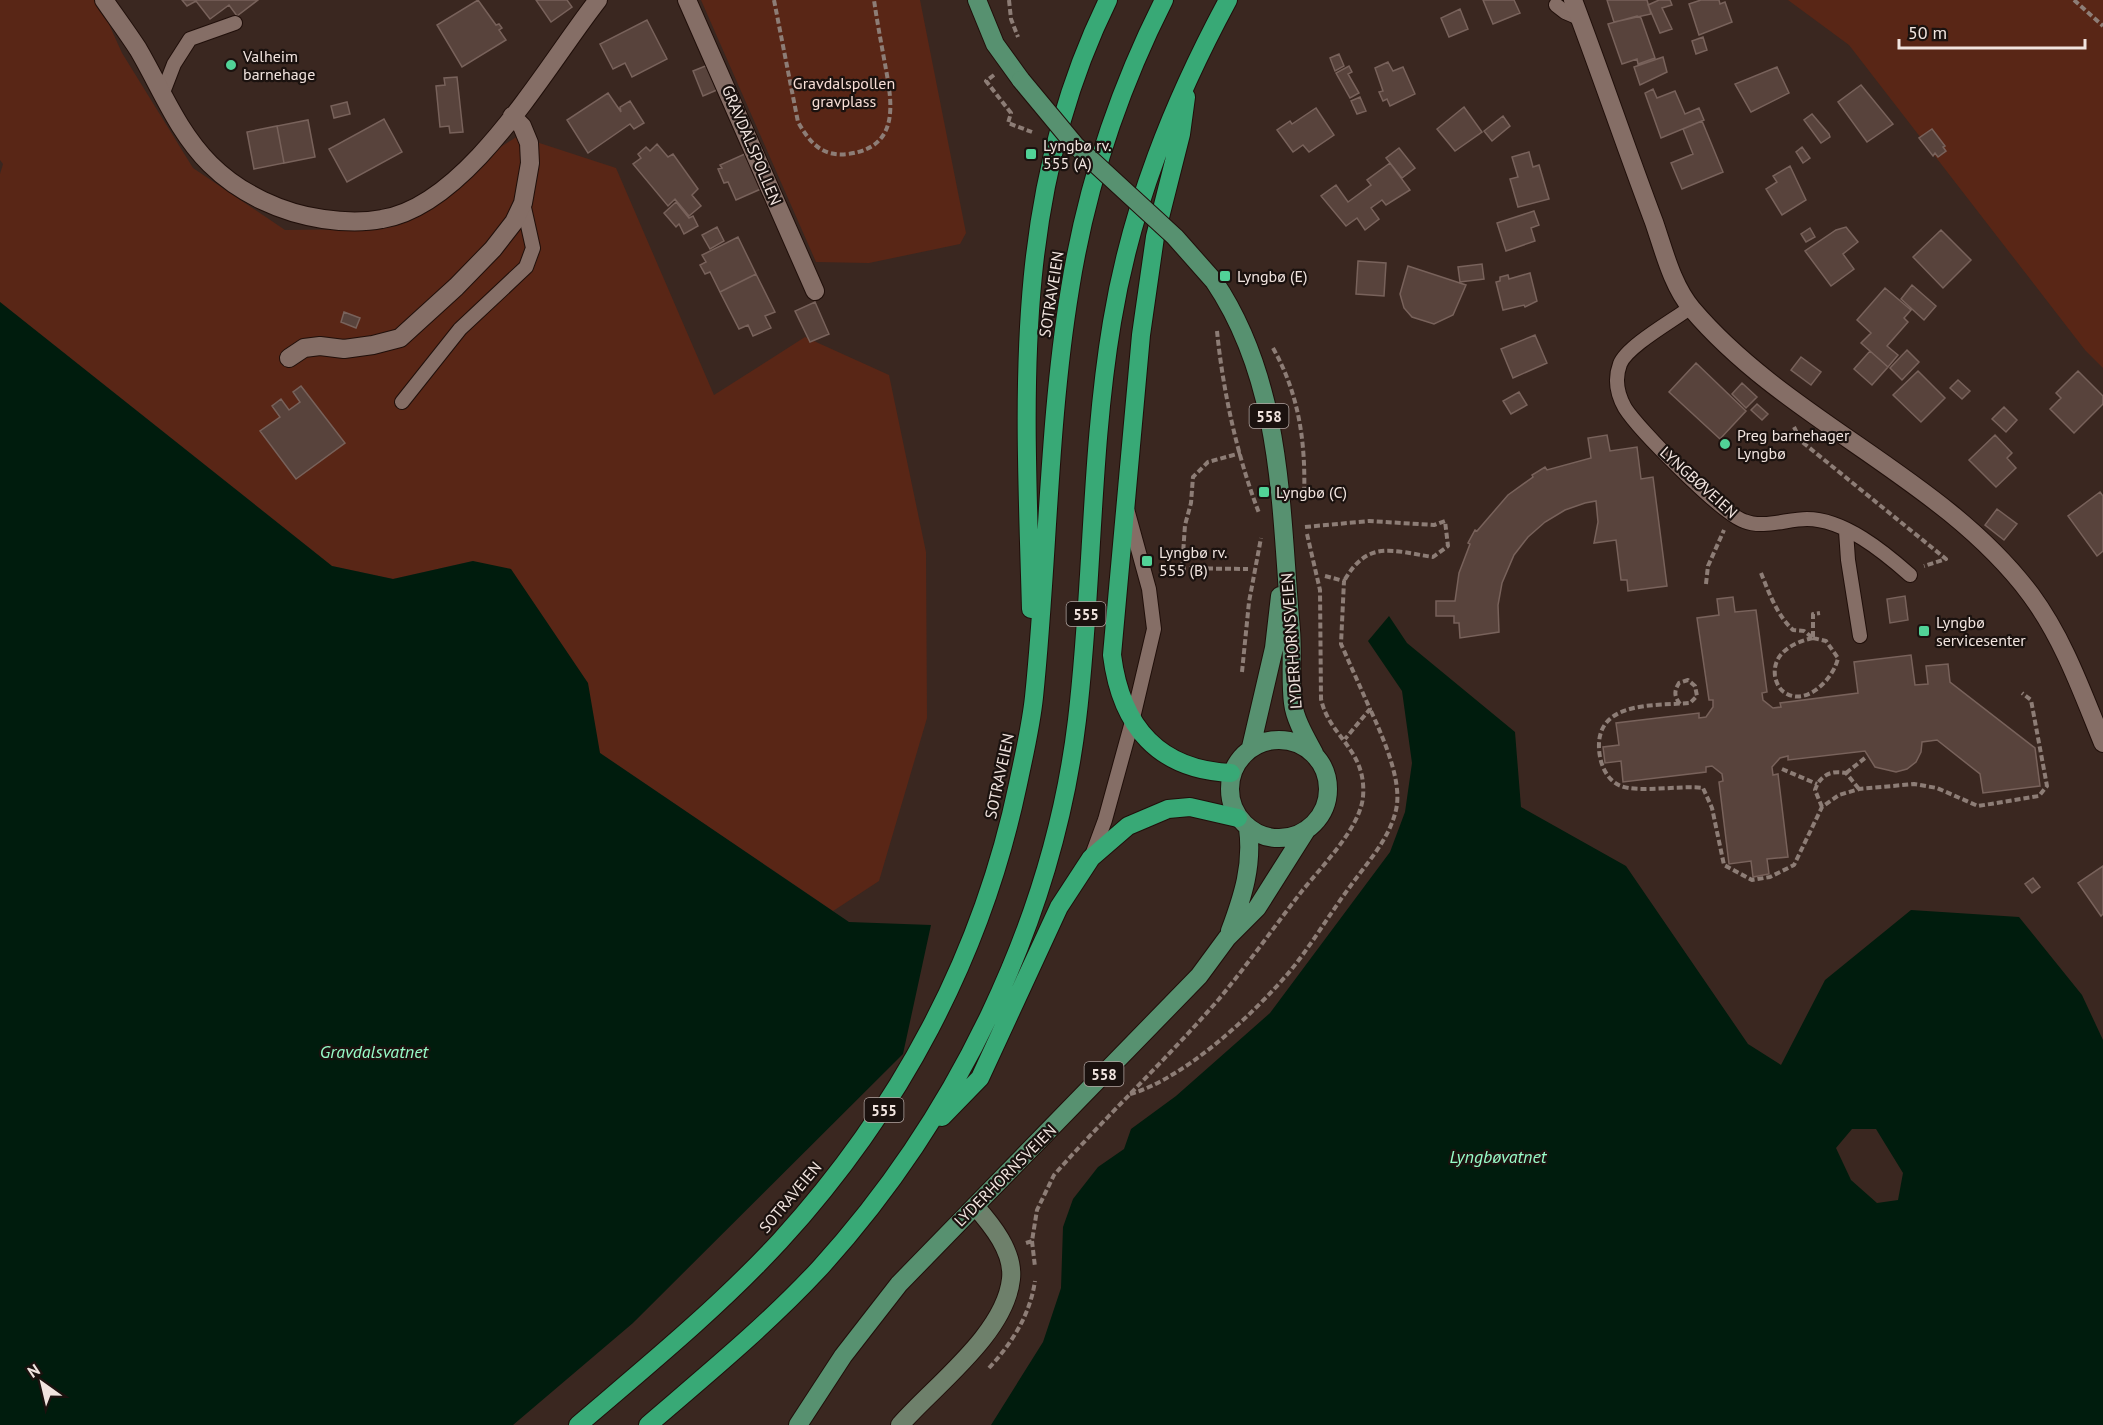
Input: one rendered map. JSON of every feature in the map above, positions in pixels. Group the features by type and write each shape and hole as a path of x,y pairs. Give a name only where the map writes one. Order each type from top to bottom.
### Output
{"highway":[{"name":"555","path":"1034,700 1026,405 1032,276 1050,157 1089,44 1108,0"},
{"name":"SOTRAVEIEN","path":"578,1425 716,1305 780,1241 879,1117 926,1040 963,962 991,890 1006,838 1034,700 1061,359 1069,291 1096,173 1120,98 1164,0"},
{"name":"555","path":"921,1141 962,1068 1002,988 1033,905 1068,779 1077,720 1098,443 1112,322 1126,249 1146,183 1191,69 1228,0"},
{"name":"555","path":"1191,69 1181,134 1155,237 1141,335 1112,655 1115,679 1133,718 1160,753 1192,769 1232,773"},
{"name":"555","path":"648,1425 744,1342 818,1270 867,1214 921,1141 980,1078 1059,907 1090,858 1128,826 1151,814 1168,809 1190,807 1243,823"}],"main road":[{"name":"LYDERHORNSVEIEN","path":"977,0 995,44 1021,80 1076,145 1175,237 1214,282 1245,337 1262,385 1278,469 1293,645 1293,704 1314,753"},
{"name":"LYDERHORNSVEIEN","path":"1251,747 1274,648 1285,561"},
{"path":"1251,747 1267,740 1284,739 1300,744 1314,753"},
{"name":"558","path":"1243,823 1231,804 1229,788 1232,773 1239,758 1251,747"},
{"name":"558","path":"1307,829 1319,817 1328,793 1323,767 1314,753"},
{"name":"LYDERHORNSVEIEN","path":"1227,938 1249,871 1251,850 1243,823"},
{"path":"1243,823 1274,838 1292,837 1307,829"},
{"name":"LYDERHORNSVEIEN","path":"798,1425 867,1323 899,1284 1156,1022 1199,975 1227,938 1257,908 1307,829"}],"street":[{"path":"104,0 138,50 188,138 211,165 238,187 268,204 308,217 345,222 384,219 419,206 448,188 512,116 598,0"},
{"name":"GRAVDALSPOLLEN","path":"687,0 815,291"},
{"path":"1564,2 1579,18 1669,265 1691,308 1756,373 1954,517 1995,555 2030,594 2056,633 2096,712 2103,743"},
{"path":"289,358 304,348 320,346 344,349 400,338 456,287 493,249 514,222 523,203 530,163 529,142 522,126 512,116"},
{"path":"900,1425 964,1361 989,1330 1011,1280 1010,1267 1001,1242 975,1206"}],"lane":[{"path":"162,95 174,64 190,39 235,23"},
{"path":"402,402 460,329 526,267 533,248 523,203"},
{"name":"LYNGBØVEIEN","path":"1691,308 1623,359 1616,385 1626,409 1674,462 1731,515 1746,522 1765,524 1809,519 1846,531 1885,553 1910,574"},
{"path":"1090,858 1105,820 1154,629 1149,589 1125,504"},
{"path":"1846,531 1848,560 1860,636"}],"path":[{"path":"774,0 798,122 807,138 822,152 837,155 858,153 876,144 888,126 892,105 874,0"},
{"path":"1009,0 1011,19"},
{"path":"2074,0 2103,26"},
{"path":"995,75 986,81 1011,112 1008,123 1032,132"},
{"path":"1216,325 1217,349 1249,488 1260,517"},
{"path":"1797,404 1792,412 1792,423 1801,441 1946,559 1933,564"},
{"path":"1182,568 1185,525 1191,503 1193,477 1209,462 1241,453"},
{"path":"1706,584 1708,566 1731,515"},
{"path":"1127,1095 1150,1088 1176,1074 1262,1001 1291,969 1374,855 1396,809 1396,787 1382,734 1341,644 1344,581 1352,567 1369,552 1393,551 1433,557 1448,546 1445,521 1434,525 1369,521 1305,527"},
{"path":"1242,672 1249,602 1261,534"},
{"path":"1162,568 1248,569"},
{"path":"1761,573 1773,603 1786,623 1793,630 1804,631 1814,638 1826,641 1838,658 1836,670 1823,686 1808,694 1792,696 1782,692 1776,682 1774,670 1778,658 1786,648 1814,638"},
{"path":"1324,576 1344,581"},
{"path":"1814,638 1813,614 1820,614"},
{"path":"1680,704 1675,697 1675,690 1679,683 1689,680 1695,686 1697,696 1690,703 1680,704 1635,706 1618,713 1606,724 1598,740 1600,759 1605,773 1620,786 1704,788 1712,808 1724,865 1752,880 1770,877 1794,864 1822,807 1839,795 1858,789 1914,784 1937,788 1978,806 2039,796 2047,786 2031,700 2022,693"},
{"path":"1345,739 1370,710"},
{"path":"1822,807 1816,799 1817,784 1830,773 1846,773 1865,758"},
{"path":"1782,769 1817,784"},
{"path":"1846,773 1858,789"}],"green space":[{"path":"0,0 98,0 122,53 193,168 285,230 372,229 518,136 616,168 714,395 805,337 889,375 926,552 927,718 879,881 833,911 600,753 473,561 393,579 332,566 0,302 0,174 3,164 0,160"},
{"name":"Gravdalspollen gravplass","path":"701,0 920,0 966,233 960,244 869,263 816,262"},
{"path":"1788,0 2103,0 2103,368 2085,350 1849,45"}],"water":[{"name":"Gravdalsvatnet","path":"0,302 332,566 393,579 473,561 511,569 588,683 600,753 849,922 931,925 903,1054 633,1323 513,1425 0,1425"},
{"name":"Lyngbøvatnet","path":"1389,616 1407,643 1515,732 1521,807 1626,866 1748,1044 1781,1065 1825,980 1911,910 2019,917 2082,995 2103,1040 2103,1425 991,1425 1043,1342 1061,1288 1063,1227 1073,1199 1098,1167 1124,1149 1131,1129 1176,1096 1270,1013 1390,852 1405,812 1412,763 1402,691 1368,641","holes":["1852,1129 1876,1129 1903,1173 1898,1200 1877,1203 1851,1180 1836,1148"]}],"building":[{"path":"182,0 258,0 237,16 229,5 210,19 196,1 187,6"},
{"path":"478,0 496,25 499,24 502,28 499,30 506,40 462,67 437,25"},
{"path":"536,0 567,0 572,7 551,22"},
{"path":"1483,0 1514,0 1520,13 1493,24"},
{"path":"1607,0 1647,0 1651,14 1614,22"},
{"path":"1659,0 1670,0 1672,5 1662,8 1672,29 1660,33 1648,5"},
{"path":"1701,0 1719,0 1720,4 1725,2 1732,22 1699,35 1689,4"},
{"path":"1460,9 1468,29 1449,37 1441,18"},
{"path":"1637,16 1641,18 1655,58 1638,64 1637,59 1622,64 1608,24"},
{"path":"647,20 667,59 632,77 625,63 613,69 600,44"},
{"path":"1703,37 1707,50 1696,54 1692,41"},
{"path":"1339,54 1344,66 1335,71 1330,58"},
{"path":"1663,57 1667,72 1640,85 1634,67"},
{"path":"1388,62 1393,71 1403,67 1415,94 1390,106 1387,99 1383,101 1379,92 1383,91 1375,68"},
{"path":"708,65 719,89 703,96 693,71"},
{"path":"1349,66 1352,72 1348,74 1359,93 1350,98 1336,73"},
{"path":"1777,67 1789,93 1751,112 1735,84"},
{"path":"457,77 463,132 450,133 449,126 440,127 436,86 445,85 444,78"},
{"path":"1861,85 1893,124 1867,142 1838,102"},
{"path":"1653,89 1657,98 1675,91 1685,114 1699,108 1704,120 1661,138 1645,93"},
{"path":"608,93 621,112 620,107 630,101 644,123 634,129 630,124 588,153 567,120"},
{"path":"1360,97 1366,111 1357,114 1351,101"},
{"path":"347,102 350,114 334,118 331,106"},
{"path":"1464,107 1482,132 1455,151 1437,129"},
{"path":"1316,108 1334,135 1309,152 1303,145 1293,152 1277,130 1290,121 1292,124"},
{"path":"1812,114 1830,137 1821,143 1804,120"},
{"path":"1503,116 1510,126 1492,141 1484,131"},
{"path":"384,119 402,152 347,182 329,149"},
{"path":"308,120 315,157 284,163 277,126"},
{"path":"1702,121 1723,172 1682,189 1671,163 1693,154 1683,129"},
{"path":"277,126 284,163 254,169 247,132"},
{"path":"1932,129 1945,146 1943,147 1946,151 1938,157 1935,153 1933,156 1919,138"},
{"path":"657,144 668,157 673,154 698,189 692,195 701,206 689,216 675,199 668,206 633,164 641,158 638,154 646,147 650,151"},
{"path":"1802,147 1810,158 1803,163 1796,152"},
{"path":"1399,148 1415,168 1402,178 1386,158"},
{"path":"1529,152 1533,167 1539,165 1549,199 1518,207 1510,179 1518,177 1512,157"},
{"path":"747,153 763,188 736,200 728,182 724,183 718,169 722,168 720,165"},
{"path":"1390,163 1410,190 1386,205 1382,200 1371,208 1379,219 1365,230 1357,218 1346,226 1321,196 1336,185 1348,202 1371,185 1367,180"},
{"path":"1790,166 1806,200 1782,215 1766,189 1777,182 1773,176"},
{"path":"676,202 689,218 693,216 698,226 684,234 679,224 676,227 664,213"},
{"path":"1534,211 1539,225 1531,228 1535,241 1506,251 1497,223"},
{"path":"717,227 724,241 710,249 702,235"},
{"path":"1846,227 1858,242 1843,254 1854,269 1831,286 1805,251 1836,230"},
{"path":"1810,228 1815,237 1806,242 1801,234"},
{"path":"1941,230 1971,260 1943,288 1913,257"},
{"path":"738,237 756,274 720,292 710,272 705,274 700,265 706,262 702,255"},
{"path":"1358,261 1386,263 1384,296 1356,294"},
{"path":"1482,264 1484,279 1460,282 1458,267"},
{"path":"1408,266 1466,285 1453,315 1434,324 1412,317 1404,308 1400,294"},
{"path":"1530,273 1537,301 1525,307 1524,305 1503,310 1496,282 1500,281 1500,277 1508,275 1509,279"},
{"path":"756,274 775,312 765,316 771,328 753,336 748,325 739,329 720,292"},
{"path":"1912,285 1936,306 1924,320 1901,299"},
{"path":"1885,288 1911,310 1904,318 1908,322 1887,346 1898,355 1888,367 1861,343 1871,333 1857,320"},
{"path":"815,302 829,334 810,342 795,311"},
{"path":"344,312 360,318 356,328 341,322"},
{"path":"1535,335 1547,363 1513,378 1501,349"},
{"path":"1907,350 1919,362 1902,380 1890,368"},
{"path":"1870,351 1888,367 1872,385 1854,369"},
{"path":"1801,357 1821,372 1811,385 1791,370"},
{"path":"1696,363 1746,411 1720,439 1669,392"},
{"path":"1918,371 1945,398 1921,422 1893,395"},
{"path":"2078,371 2103,396 2103,404 2074,433 2050,409 2061,398 2056,393"},
{"path":"1958,380 1970,391 1962,399 1950,388"},
{"path":"1742,383 1757,397 1746,408 1732,394"},
{"path":"301,386 345,443 296,479 260,431 280,417 272,406 281,399 289,410 300,402 293,392"},
{"path":"1519,392 1527,405 1511,414 1503,401"},
{"path":"1757,404 1768,414 1762,420 1751,410"},
{"path":"2004,407 2017,420 2006,432 1992,419"},
{"path":"1607,435 1610,451 1637,447 1641,479 1653,477 1667,586 1628,591 1627,580 1621,580 1616,540 1594,543 1598,522 1596,501 1585,503 1565,510 1545,522 1528,537 1514,555 1502,583 1498,605 1499,632 1460,638 1459,623 1454,623 1454,616 1436,616 1436,601 1455,601 1459,573 1470,544 1468,543 1475,530 1477,531 1508,495 1533,477 1532,475 1545,467 1547,470 1591,458 1588,438"},
{"path":"1995,435 2012,453 2007,458 2016,468 1996,487 1969,460"},
{"path":"2100,492 2103,496 2103,551 2097,556 2068,516"},
{"path":"1997,509 2017,524 2004,540 1985,525"},
{"path":"1905,596 1908,620 1890,623 1887,599"},
{"path":"1733,597 1735,612 1756,610 1767,692 1762,693 1763,700 1773,708 1781,707 1780,703 1858,693 1854,662 1911,655 1915,685 1928,684 1926,666 1948,664 1950,682 2035,748 2040,786 1983,793 1980,774 1937,740 1922,742 1921,752 1916,762 1907,769 1896,772 1875,767 1865,751 1788,760 1788,756 1780,758 1772,767 1773,775 1778,774 1788,857 1767,859 1769,874 1753,877 1751,861 1729,864 1719,782 1723,781 1722,774 1712,766 1706,767 1706,772 1623,782 1621,761 1605,763 1603,747 1619,745 1616,723 1699,713 1699,718 1706,717 1713,707 1713,700 1709,700 1697,618 1719,615 1717,599"},
{"path":"2103,866 2103,914 2101,916 2078,883"},
{"path":"2033,878 2040,887 2032,893 2025,884"}],"place":[{"name":"Valheim barnehage","path":"231,65"},
{"name":"Lyngbø rv. 555 (A)","path":"1031,154"},
{"name":"Lyngbø (E)","path":"1225,276"},
{"name":"Preg barnehager Lyngbø","path":"1725,444"},
{"name":"Lyngbø (C)","path":"1264,492"},
{"name":"Lyngbø rv. 555 (B)","path":"1147,561"},
{"name":"Lyngbø servicesenter","path":"1924,631"}]}
